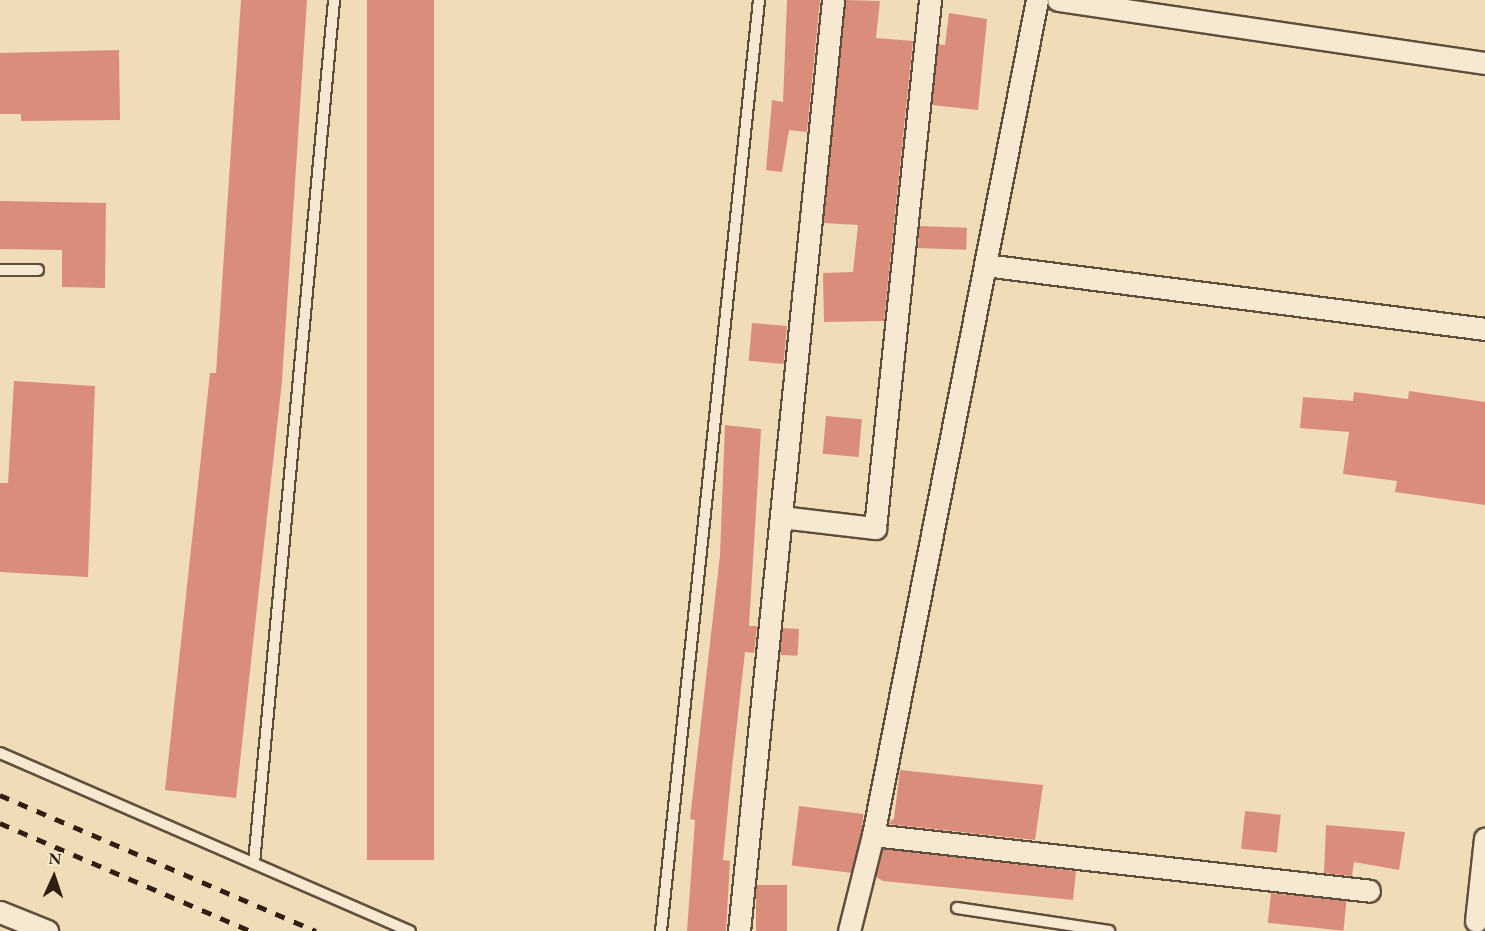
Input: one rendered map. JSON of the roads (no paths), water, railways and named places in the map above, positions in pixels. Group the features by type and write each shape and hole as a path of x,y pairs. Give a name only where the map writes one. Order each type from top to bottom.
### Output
{"street":[{"path":"739,931 833,0"},
{"path":"781,517 875,528 930,0"},
{"path":"849,931 873,835 1037,0"},
{"path":"1058,0 1485,63"},
{"path":"985,265 1485,329"},
{"path":"873,835 1369,891"},
{"path":"1476,921 1485,838"},
{"path":"0,912 47,931"}],"lane":[{"path":"254,863 334,0"},
{"path":"661,931 759,0"},
{"path":"0,270 38,270"},
{"path":"0,753 410,931"},
{"path":"957,908 1109,931"}],"railway":[{"path":"0,795 316,931"},
{"path":"0,823 251,931"}]}
